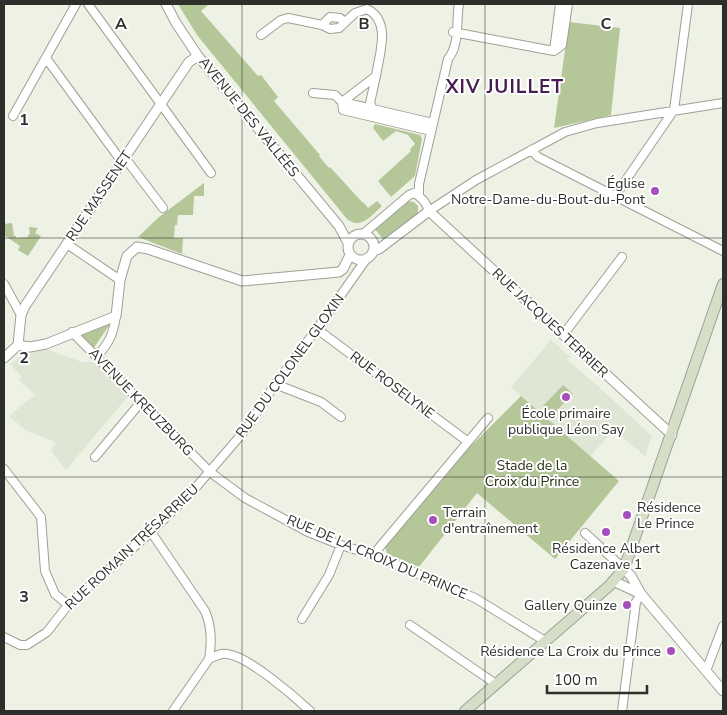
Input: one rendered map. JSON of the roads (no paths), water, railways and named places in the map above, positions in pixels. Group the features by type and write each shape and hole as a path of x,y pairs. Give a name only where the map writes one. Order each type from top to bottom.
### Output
{"main road":[{"path":"466,711 613,581 624,569 721,300 723,284"}],"street":[{"path":"13,116 76,4"},
{"path":"88,4 211,173"},
{"name":"AVENUE DES VALLÉES","path":"166,4 198,56 339,226 348,244"},
{"path":"554,51 560,4"},
{"path":"554,51 562,44 568,4"},
{"path":"615,196 674,110 688,4"},
{"path":"416,194 448,59 446,55 454,32 455,14 458,7"},
{"path":"261,35 281,20 288,18 334,29 339,28 355,13 367,9 373,12 380,20 382,31 370,103 372,109"},
{"path":"322,25 330,17 335,16 345,22"},
{"path":"454,32 554,51"},
{"name":"RUE MASSENET","path":"18,345 21,315 24,306 189,62 198,56"},
{"path":"46,58 123,160 163,208"},
{"path":"342,102 376,76"},
{"path":"314,93 335,95 342,102 432,127"},
{"path":"342,102 342,110 432,127"},
{"path":"416,194 409,195 348,244 350,255 358,260 367,258 373,251 379,249 429,211 476,180 565,132 596,123 723,103"},
{"path":"531,150 538,158 723,251"},
{"path":"416,194 426,203 429,211"},
{"name":"RUE JACQUES TERRIER","path":"429,211 672,436"},
{"name":"AVENUE DES VALLÉES","path":"339,226 358,235"},
{"path":"358,235 371,238 374,246 373,251"},
{"path":"67,244 120,280"},
{"path":"97,356 113,334 120,280 126,256 137,248 148,249 242,281 339,272 343,269 350,255"},
{"path":"563,335 622,257"},
{"name":"RUE DU COLONEL GLOXIN","path":"210,472 247,428 275,384 367,258"},
{"path":"4,284 21,315"},
{"path":"4,358 18,345 46,344 116,316"},
{"name":"RUE ROSELYNE","path":"317,329 467,441"},
{"name":"AVENUE KREUZBURG","path":"72,332 210,472"},
{"path":"275,384 321,402 341,417"},
{"path":"95,457 141,402"},
{"path":"373,555 488,418"},
{"path":"4,469 41,516 45,571 55,594 68,605"},
{"name":"RUE ROMAIN TRÉSARRIEU","path":"4,638 20,645 27,645 47,632 68,605 151,532 192,493 210,472"},
{"name":"RUE DE LA CROIX DU PRINCE","path":"210,472 246,498 308,532 373,555 475,598 545,641"},
{"path":"151,532 210,623 209,659 188,693 173,711"},
{"path":"585,532 630,575 641,594 723,691"},
{"path":"302,620 329,575 342,545"},
{"path":"613,581 641,594"},
{"path":"622,711 636,602 641,594"},
{"path":"410,626 496,684"},
{"path":"706,671 723,626"},
{"path":"209,659 227,653 234,655 273,680 310,711"}],"place":[{"name":"Église Notre-Dame-du-Bout-du-Pont","path":"655,191"},
{"name":"École primaire publique Léon Say","path":"566,397"},
{"name":"Résidence Le Prince","path":"627,515"},
{"name":"Terrain d'entraînement","path":"433,520"},
{"name":"Résidence Albert Cazenave 1","path":"606,532"},
{"name":"Gallery Quinze","path":"627,605"},
{"name":"Résidence La Croix du Prince","path":"671,651"}],"district":[{"name":"XIV JUILLET","path":"505,87"}],"park label":[{"name":"Stade de la Croix du Prince","path":"532,474"}]}
